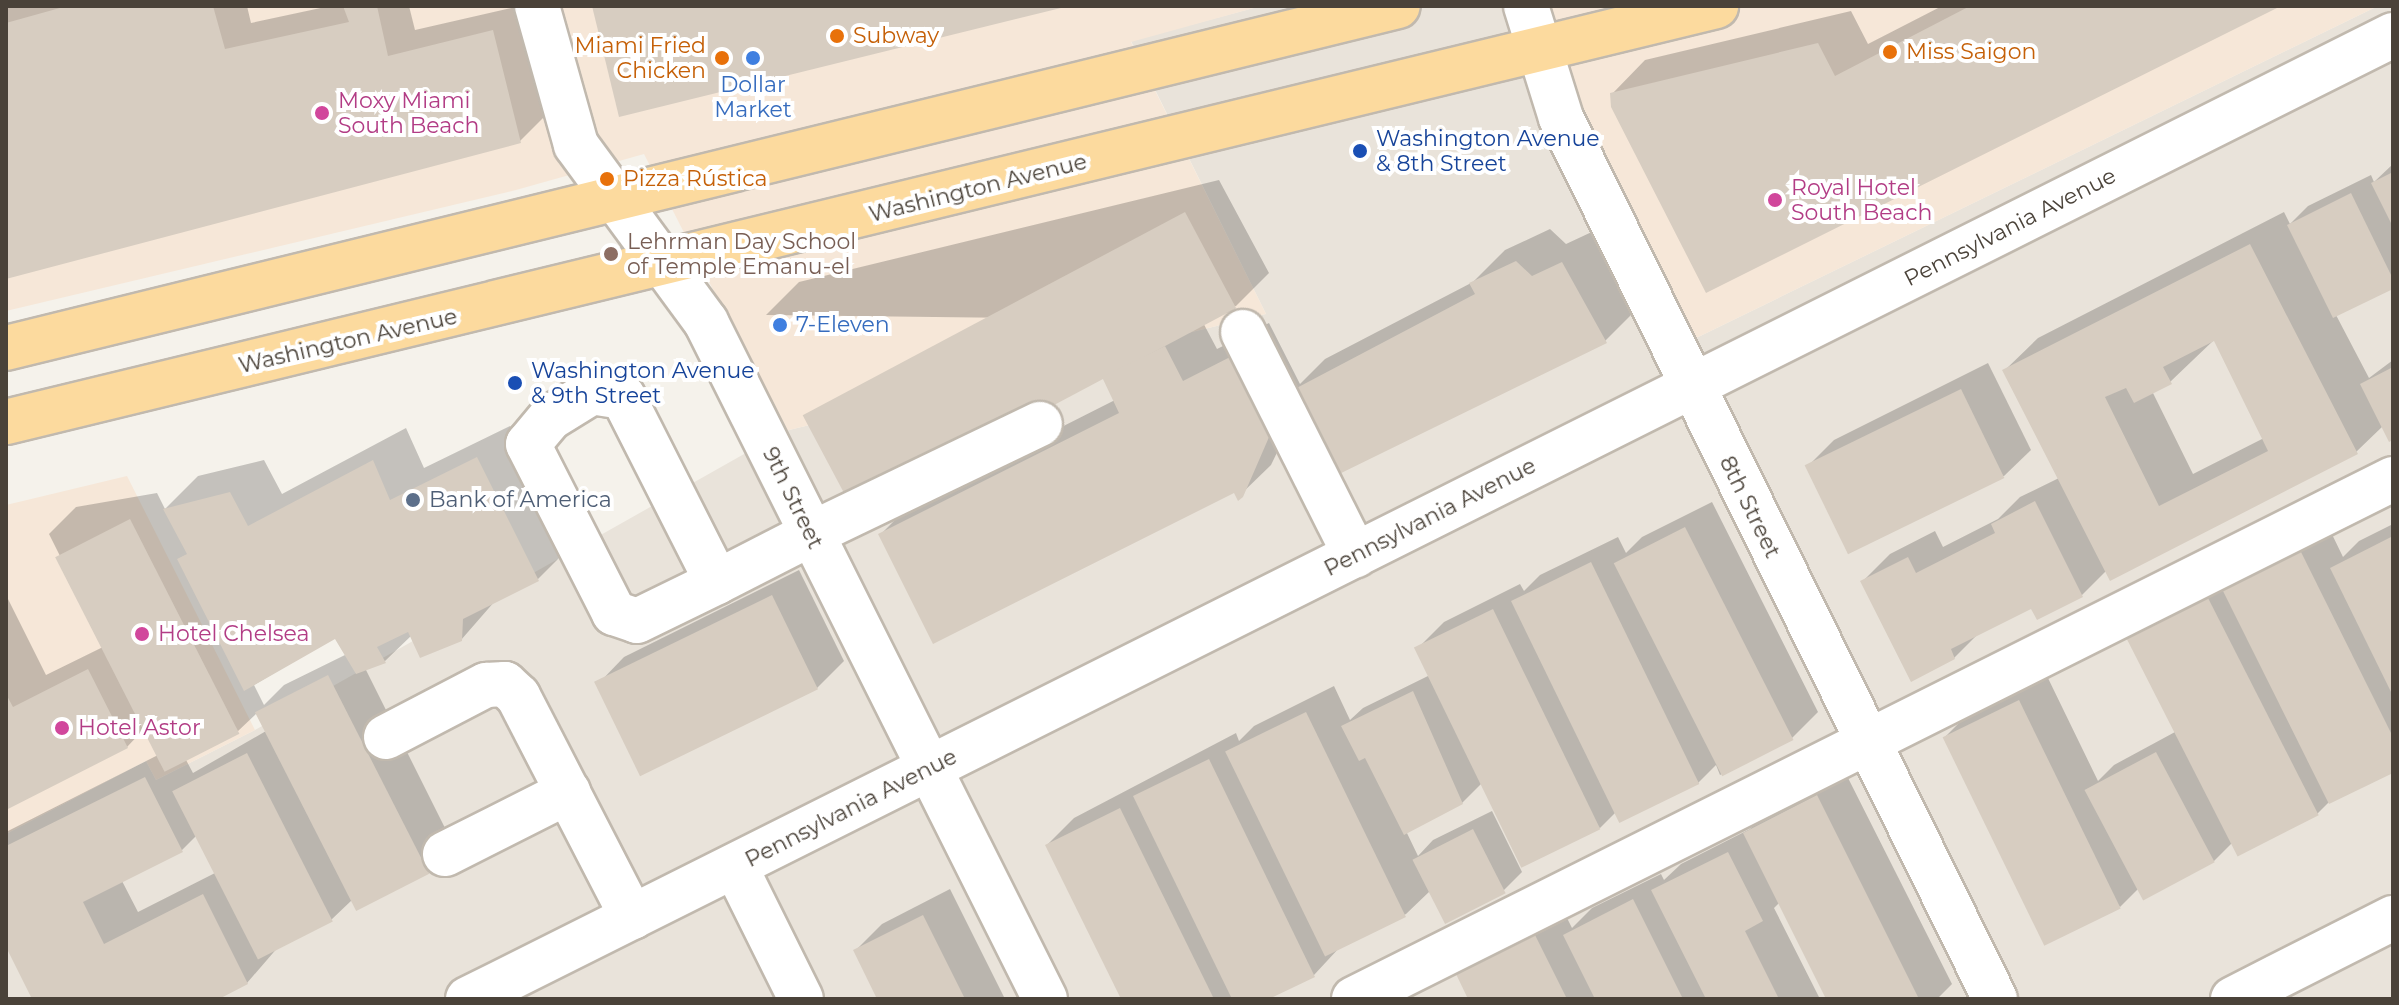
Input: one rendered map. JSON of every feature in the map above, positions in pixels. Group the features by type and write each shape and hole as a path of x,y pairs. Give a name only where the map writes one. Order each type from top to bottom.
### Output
{"main road":[{"path":"6,348 1398,6"},
{"name":"Washington Avenue","path":"6,422 667,265 1716,6"}],"street":[{"name":"9th Street","path":"537,6 567,127 706,322 1045,999"},
{"name":"8th Street","path":"1526,6 1537,50 1561,118 1995,999"},
{"name":"Pennsylvania Avenue","path":"468,999 2393,35"},
{"path":"1243,332 1355,555"},
{"path":"717,582 623,397 592,392 550,418 528,444 614,613 637,621 717,582 811,534 1040,424"},
{"path":"1354,999 1866,740 2393,479"},
{"path":"386,737 486,685 505,684 518,696 632,917"},
{"path":"445,854 568,792"},
{"path":"735,866 801,999"},
{"path":"2233,999 2393,918"}],"shaded area":[{"path":"6,6 1261,6 1131,42 1266,314 785,431 644,154 516,190 6,311"},
{"path":"1261,6 1501,6 1655,358 2378,6 2393,6 2393,999 6,999 6,834 146,761 156,780 255,730 785,431 1266,314 1131,41"},
{"path":"1501,6 2378,6 1655,358"},
{"path":"127,476 255,730 156,780 146,761 6,834 6,505"}],"building":[{"path":"67,6 213,6 225,49 349,22 343,6 377,6 388,56 493,30 521,143 6,279 6,23"},
{"path":"592,6 1065,6 1065,7 619,117"},
{"name":"Royal Hotel South Beach","path":"1970,6 2281,6 1706,293 1611,107 1610,93 1818,43 1835,76"},
{"path":"2393,172 2393,227 2371,183"},
{"path":"2351,193 2393,279 2393,289 2333,318 2287,225"},
{"path":"1185,212 1236,308 854,512 803,415"},
{"path":"2250,244 2358,454 2110,581 2002,370","holes":["2214,341 2268,451 2159,506 2105,397 2126,388 2134,403 2172,384 2163,367"]},
{"path":"1516,261 1532,276 1562,262 1607,343 1331,478 1289,392 1475,294 1469,283"},
{"path":"1165,346 1183,381 1236,354 1273,428 1243,497 1238,501 1234,493 933,644 878,534 1119,413 1102,377"},
{"path":"2393,367 2393,440 2389,442 2360,384"},
{"path":"1961,389 2004,478 1848,554 1805,465"},
{"path":"477,457 539,581 463,619 462,641 420,658 408,632 377,647 386,663 356,674 335,639 244,691 177,559 187,554 163,509 230,492 248,526 373,460 390,500"},
{"path":"2035,501 2083,597 2037,620 2031,609 1951,649 1955,659 1911,682 1860,581 1908,557 1916,573 1995,533 1991,524"},
{"name":"Hotel Chelsea","path":"130,519 239,734 165,772 55,557"},
{"path":"1685,527 1794,740 1722,776 1614,563"},
{"path":"2393,536 2393,696 2330,568"},
{"path":"2300,550 2393,737 2393,773 2329,804 2222,589"},
{"path":"1591,562 1699,784 1619,823 1511,601"},
{"path":"772,595 818,689 640,776 594,682"},
{"path":"2207,596 2319,815 2238,857 2126,637"},
{"path":"1493,609 1600,829 1521,868 1414,648"},
{"name":"Hotel Astor","path":"88,669 128,748 6,810 6,694 13,707"},
{"path":"328,675 429,874 356,911 255,712"},
{"path":"1413,691 1463,804 1404,835 1365,758 1359,761 1341,726"},
{"path":"2019,700 2121,909 2044,946 1943,737"},
{"path":"1306,712 1406,917 1325,956 1225,751"},
{"path":"2156,752 2215,862 2143,900 2084,790"},
{"path":"247,753 333,921 258,960 172,791"},
{"path":"1209,759 1315,977 1269,999 1232,999 1133,796"},
{"path":"145,777 183,852 83,902 104,944 203,894 248,984 219,999 32,999 6,947 6,846"},
{"path":"1817,795 1919,999 1826,999 1743,833"},
{"path":"1120,808 1214,999 1121,999 1045,845"},
{"path":"1473,829 1506,893 1445,924 1412,860"},
{"path":"1728,852 1763,921 1745,931 1779,999 1706,999 1651,890"},
{"path":"1633,899 1683,999 1595,999 1563,935"},
{"path":"923,915 965,999 877,999 853,950"},
{"path":"1535,935 1567,999 1468,999 1456,974"}],"place":[{"name":"Subway","path":"837,36"},
{"name":"Miss Saigon","path":"1890,52"},
{"name":"Miami Fried Chicken","path":"722,58"},
{"name":"Dollar Market","path":"753,58"},
{"name":"Moxy Miami South Beach","path":"322,113"},
{"name":"Washington Avenue & 8th Street","path":"1360,151"},
{"name":"Pizza Rústica","path":"607,179"},
{"name":"Royal Hotel South Beach","path":"1775,200"},
{"name":"Lehrman Day School of Temple Emanu-el","path":"611,254"},
{"name":"7-Eleven","path":"780,325"},
{"name":"Washington Avenue & 9th Street","path":"515,383"},
{"name":"Bank of America","path":"413,500"},
{"name":"Hotel Chelsea","path":"142,634"},
{"name":"Hotel Astor","path":"62,728"}]}
